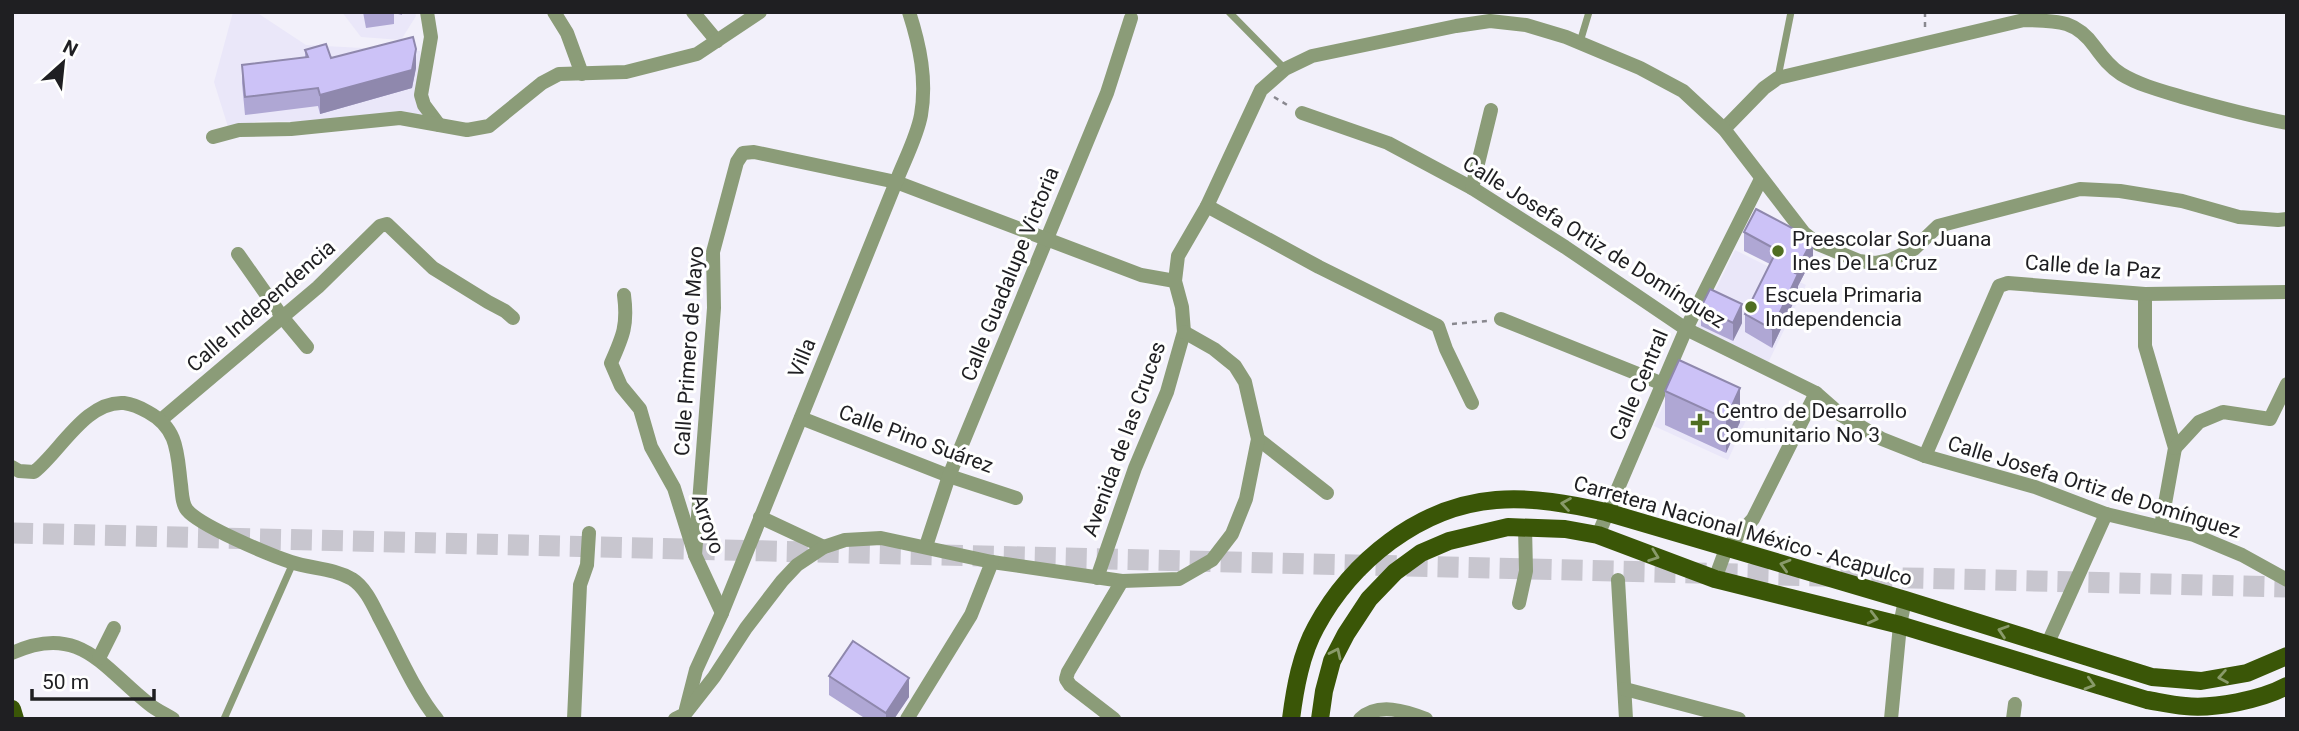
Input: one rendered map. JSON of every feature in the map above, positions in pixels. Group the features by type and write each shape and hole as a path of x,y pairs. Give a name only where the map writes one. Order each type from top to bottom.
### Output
{"main road":[{"name":"Carretera Nacional México - Acapulco","path":"1290,719 1303,659 1315,628 1333,600 1360,567 1387,543 1420,522 1462,506 1494,500 1533,499 1606,512 1905,600 2152,677 2201,681 2247,673 2287,656"},
{"path":"1320,719 1332,661 1369,599 1395,572 1421,553 1449,541 1508,527 1565,529 1598,536 1715,579 1900,625 2147,700 2187,707 2236,702 2278,691 2287,685"},
{"path":"12,709 15,719"}],"street":[{"path":"426,12 431,37 421,95 424,105 439,125"},
{"path":"555,12 567,33 582,74"},
{"path":"693,12 717,41"},
{"path":"214,137 240,130 291,129 400,118 467,130 489,126 542,83 559,74 626,72 697,54 760,12"},
{"name":"Villa","path":"681,717 696,670 801,418 920,117 923,79 919,44 909,12"},
{"name":"Avenida de las Cruces","path":"1097,578 1135,468 1167,392 1184,332 1182,307 1175,281 1178,256 1207,206 1262,90 1285,69 1312,56 1489,17 1526,25 1580,43 1640,68 1684,91 1724,129 1804,233 1818,244 1859,261 1875,263 1891,260 1914,249 1938,226 2080,189 2120,191 2182,201 2239,217 2287,219"},
{"name":"Calle Guadalupe Victoria","path":"926,546 949,476 1107,93 1131,18"},
{"path":"1724,129 1763,88 1778,78 2024,20 2053,21 2074,26 2087,36 2106,63 2122,75 2157,89 2239,114 2287,123"},
{"path":"1472,188 1491,110"},
{"name":"Calle Josefa Ortiz de Domínguez","path":"1303,113 1388,143 1472,188 1686,329 1816,393 1841,415 1882,439 1925,456 2035,487 2106,514 2194,535 2242,555 2287,580"},
{"name":"Calle Primero de Mayo","path":"695,555 714,308 713,252 737,162 743,153 754,152 896,182"},
{"name":"Calle Central","path":"1598,536 1686,329 1761,179"},
{"path":"896,182 1141,275 1175,281"},
{"path":"1207,206 1319,267 1438,326 1472,402"},
{"name":"Calle Independencia","path":"162,419 283,318 380,226 387,224 433,268 513,318"},
{"path":"238,254 283,318 307,346"},
{"name":"Calle de la Paz","path":"1925,456 1998,286 2008,283 2145,294 2287,292"},
{"path":"2145,294 2145,346 2175,448 2161,526"},
{"name":"Arroyo","path":"624,295 625,330 611,363 621,386 640,409 651,447 674,488 695,555 722,613"},
{"path":"1501,319 1663,384"},
{"path":"681,717 714,677 746,628 782,581 797,565 824,547 845,540 881,538 992,562 1122,581 1179,579 1212,560 1232,534 1245,499 1258,439 1245,382 1235,366 1214,349 1184,332"},
{"path":"2175,448 2199,422 2223,412 2270,419 2287,384"},
{"path":"1715,579 1726,549 1753,519 1816,393"},
{"path":"12,467 19,471 34,472 44,464 73,428 102,408 122,403 142,408 162,419 175,440 185,508 194,517 239,540 293,563 331,570 354,580 368,597 437,719"},
{"name":"Calle Pino Suárez","path":"801,418 949,476 1017,498"},
{"path":"1258,439 1327,493"},
{"path":"2047,645 2106,514"},
{"path":"760,517 824,547"},
{"path":"1519,603 1526,571 1525,527"},
{"path":"574,719 580,585 587,565 589,533"},
{"path":"907,719 971,615 992,562"},
{"path":"1618,580 1626,719"},
{"path":"1114,719 1066,679 1122,581"},
{"path":"1891,719 1905,600"},
{"path":"99,658 114,628"},
{"path":"12,653 30,645 57,643 83,649 99,658 150,705 173,719"},
{"path":"1626,689 1739,719"},
{"path":"1360,719 1379,710 1396,709 1426,719"}],"lane":[{"path":"1229,12 1285,69"},
{"path":"1580,43 1588,12"},
{"path":"1778,78 1791,12"},
{"path":"224,719 293,563"}],"path":[{"path":"1262,90 1303,113"},
{"path":"1438,326 1501,319"}],"shaded area":[{"path":"233,12 256,12 306,45 420,51 430,120 261,121 228,127 214,82"},
{"path":"342,12 415,12 416,16 401,40 361,37"},
{"name":"Escuela Primaria Independencia","path":"1735,250 1806,285 1767,365 1696,330"},
{"name":"Centro de Desarrollo Comunitario No 3","path":"1672,386 1746,420 1728,460 1654,426"}],"building":[{"path":"413,37 416,49 412,70 320,95 318,88 245,97 242,65 308,57 305,50 326,44 331,58"},
{"path":"1756,209 1813,239 1795,273 1798,274 1772,329 1745,314 1777,250 1744,232"},
{"path":"1710,289 1742,304 1733,323 1701,307"},
{"path":"1679,360 1740,388 1726,419 1665,391"},
{"path":"853,641 909,678 886,713 829,676"}],"tunnel":[{"path":"12,533 2287,587"}],"place":[{"name":"Preescolar Sor Juana Ines De La Cruz","path":"1778,251"},
{"name":"Escuela Primaria Independencia","path":"1751,307"},
{"name":"Centro de Desarrollo Comunitario No 3","path":"1700,423"}]}
